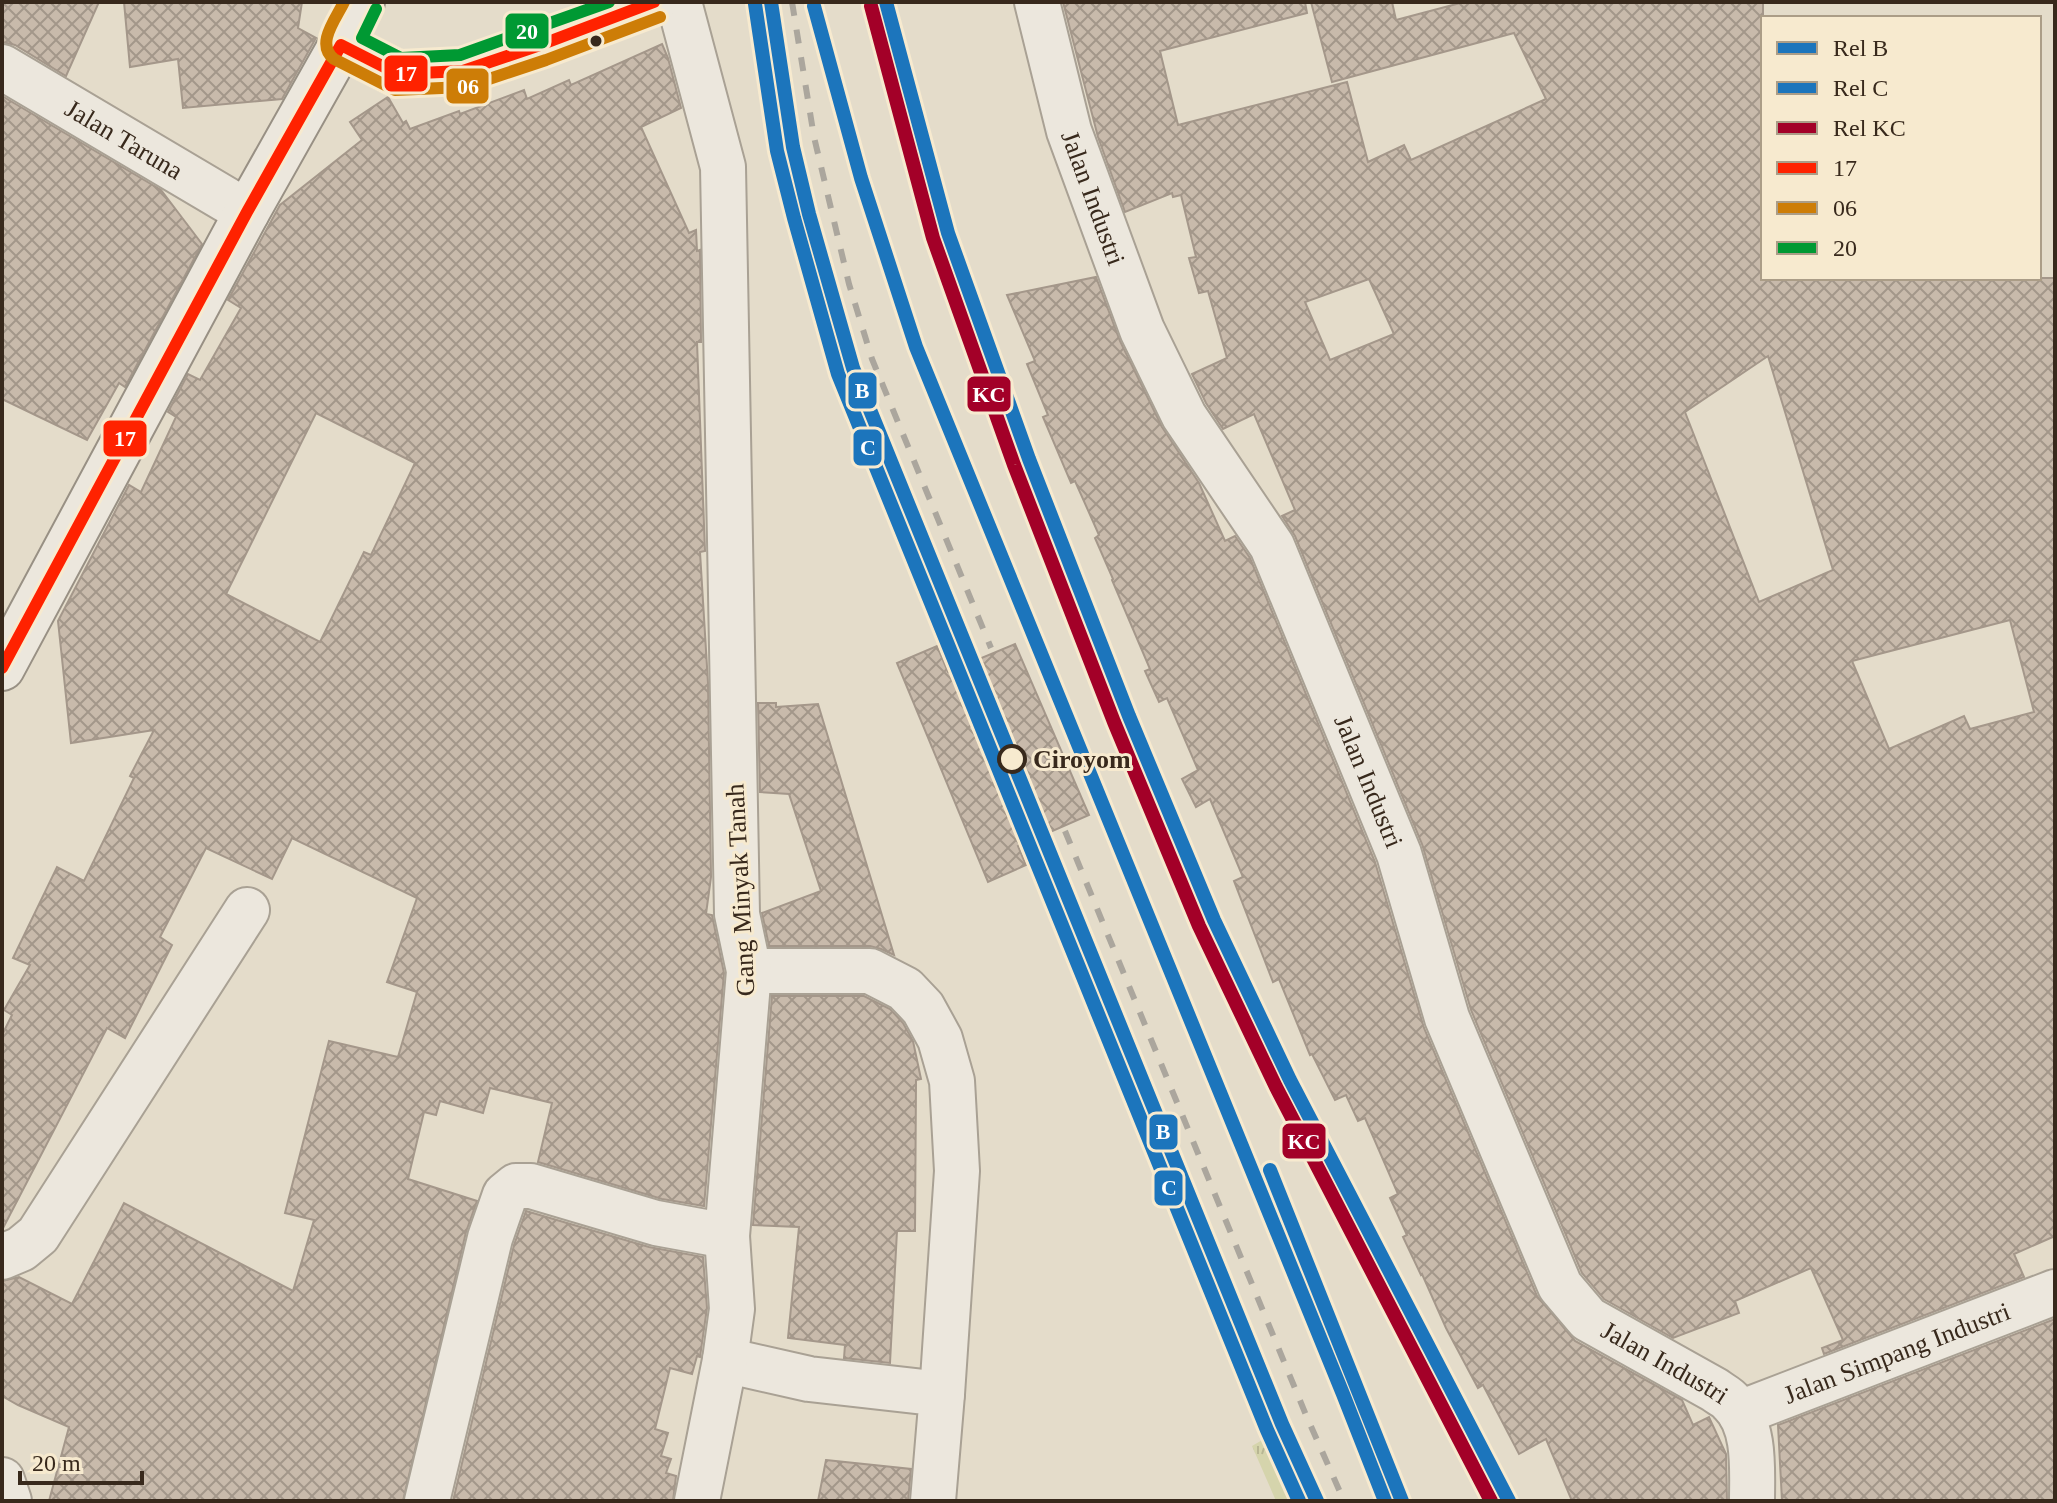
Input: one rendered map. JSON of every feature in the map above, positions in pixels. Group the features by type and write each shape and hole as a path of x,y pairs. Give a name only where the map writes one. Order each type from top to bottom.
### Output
{"street":[{"path":"2,668 362,2"},
{"path":"341,45 398,74 463,71 654,2"},
{"name":"Gang Minyak Tanah","path":"679,2 723,167 737,914 749,971 727,1236 732,1309 697,1501"},
{"name":"Jalan Industri","path":"1037,2 1069,131 1142,330 1184,416 1272,546 1399,854 1447,1018 1560,1286 1588,1319 1731,1402 1740,1413 1749,1436 1752,1501"},
{"name":"Jalan Taruna","path":"2,67 247,212"},
{"path":"2,1257 21,1249 38,1235 247,910"},
{"path":"749,971 870,971 905,989 923,1008 940,1039 952,1081 957,1171 933,1501"},
{"path":"427,1501 490,1238 505,1195 516,1186 531,1186 656,1223 727,1236"},
{"name":"Jalan Simpang Industri","path":"1740,1413 2055,1292"},
{"path":"725,1360 809,1379 942,1394"},
{"path":"2,1480 9,1501"}],"green space":[{"path":"1274,1433 1304,1501 1276,1501 1252,1446"}],"building":[{"path":"2,2 99,2 66,76 15,45 2,42"},
{"path":"124,2 302,2 298,28 316,38 282,99 183,108 178,59 130,67"},
{"path":"1063,2 1305,2 1307,13 1160,51 1178,125 1347,82 1368,162 1404,145 1411,160 1546,99 1514,33 1332,82 1311,2 1392,2 1396,20 1464,2 1763,2 1761,280 2055,278 2055,1236 2014,1254 2024,1277 1824,1354 1822,1348 1843,1340 1811,1268 1735,1301 1739,1313 1673,1338 1604,1299 1582,1273 1471,1010 1422,844 1295,536 1282,516 1295,510 1254,414 1223,429 1192,374 1227,358 1208,291 1199,293 1189,258 1196,257 1181,195 1173,197 1172,193 1125,212 1098,137","holes":["1369,279 1394,334 1330,360 1305,302","1768,356 1833,570 1759,602 1685,412","2010,620 2034,712 1970,729 1964,716 1889,749 1852,661"]},
{"path":"662,44 681,108 641,127 689,233 696,230 697,251 700,250 701,342 697,342 705,551 700,552 708,683 711,877 706,914 712,915 724,973 704,1206 662,1199 538,1162 552,1103 490,1088 483,1113 440,1101 436,1115 424,1112 408,1179 477,1201 466,1232 403,1501 49,1501 69,1427 2,1396 2,1281 19,1277 72,1304 124,1203 293,1291 314,1220 285,1213 329,1041 398,1057 417,992 387,982 417,898 292,838 272,879 206,848 160,937 172,945 125,1038 107,1028 2,1230 2,1035 12,1015 4,1010 30,965 13,958 57,867 84,881 134,778 130,776 154,730 71,743 58,621 129,485 141,492 176,417 168,412 188,374 200,380 241,308 228,300 280,205 362,140 350,122 388,97 410,129 524,90 527,99 569,80 571,85","holes":["316,413 415,463 371,555 364,552 320,642 226,594"]},
{"path":"2,96 161,190 202,244 125,387 119,383 87,440 2,399"},
{"path":"1096,277 1120,341 1162,427 1199,483 1225,541 1235,536 1250,558 1375,862 1424,1028 1537,1296 1575,1341 1682,1400 1693,1425 1709,1417 1726,1454 1727,1501 1572,1501 1546,1439 1519,1454 1483,1385 1478,1388 1446,1328 1403,1237 1407,1235 1390,1198 1398,1194 1365,1118 1358,1121 1346,1095 1335,1100 1310,1055 1279,979 1273,982 1234,881 1243,877 1210,799 1196,807 1182,779 1198,770 1167,698 1159,702 1145,671 1150,669 1095,538 1099,535 1075,481 1071,483 1043,417 1048,415 1027,364 1035,361 1007,295"},
{"path":"1015,644 1089,815 1018,846 1026,865 988,882 897,663 937,646 948,672"},
{"path":"758,703 776,703 776,707 818,704 894,955 870,946 769,946 762,913 821,891 789,794 760,792"},
{"path":"772,996 864,996 890,1009 913,1041 921,1079 916,1080 915,1231 897,1231 890,1363 844,1358 845,1345 788,1338 799,1227 753,1225"},
{"path":"526,1211 649,1247 703,1257 707,1308 700,1357 697,1356 692,1374 670,1368 655,1429 668,1433 661,1456 671,1459 666,1473 676,1476 673,1501 453,1501 514,1245"},
{"path":"2055,1319 2055,1501 1782,1501 1778,1425"},
{"path":"826,1460 911,1469 908,1501 818,1501"}],"railway":[{"path":"792,2 814,137 849,284 872,359 991,648"},
{"path":"1065,831 1344,1501"}],"rail line":[{"name":"B","path":"771,2 793,147 853,368 1282,1424 1317,1501"},
{"name":"B","path":"886,2 948,233 1029,459 1129,716 1214,920 1290,1080 1509,1501"},
{"name":"C","path":"755,4 777,151 838,374 1267,1430 1299,1501"},
{"name":"C","path":"814,6 861,178 916,347 1385,1501"},
{"name":"KC","path":"871,6 933,238 1014,465 1114,722 1199,926 1276,1087 1491,1501"},
{"name":"B","path":"1270,1170 1402,1501"}],"transit line":[{"name":"06","path":"344,2 329,31 326,46 329,53 334,59 395,90 465,87 660,17"},
{"name":"20","path":"376,9 362,38 401,58 460,55 609,2"},
{"name":"17","path":"2,668 247,212 341,45 398,74 463,71 654,2"}],"place":[{"name":"Ciroyom","path":"1012,759"}]}
